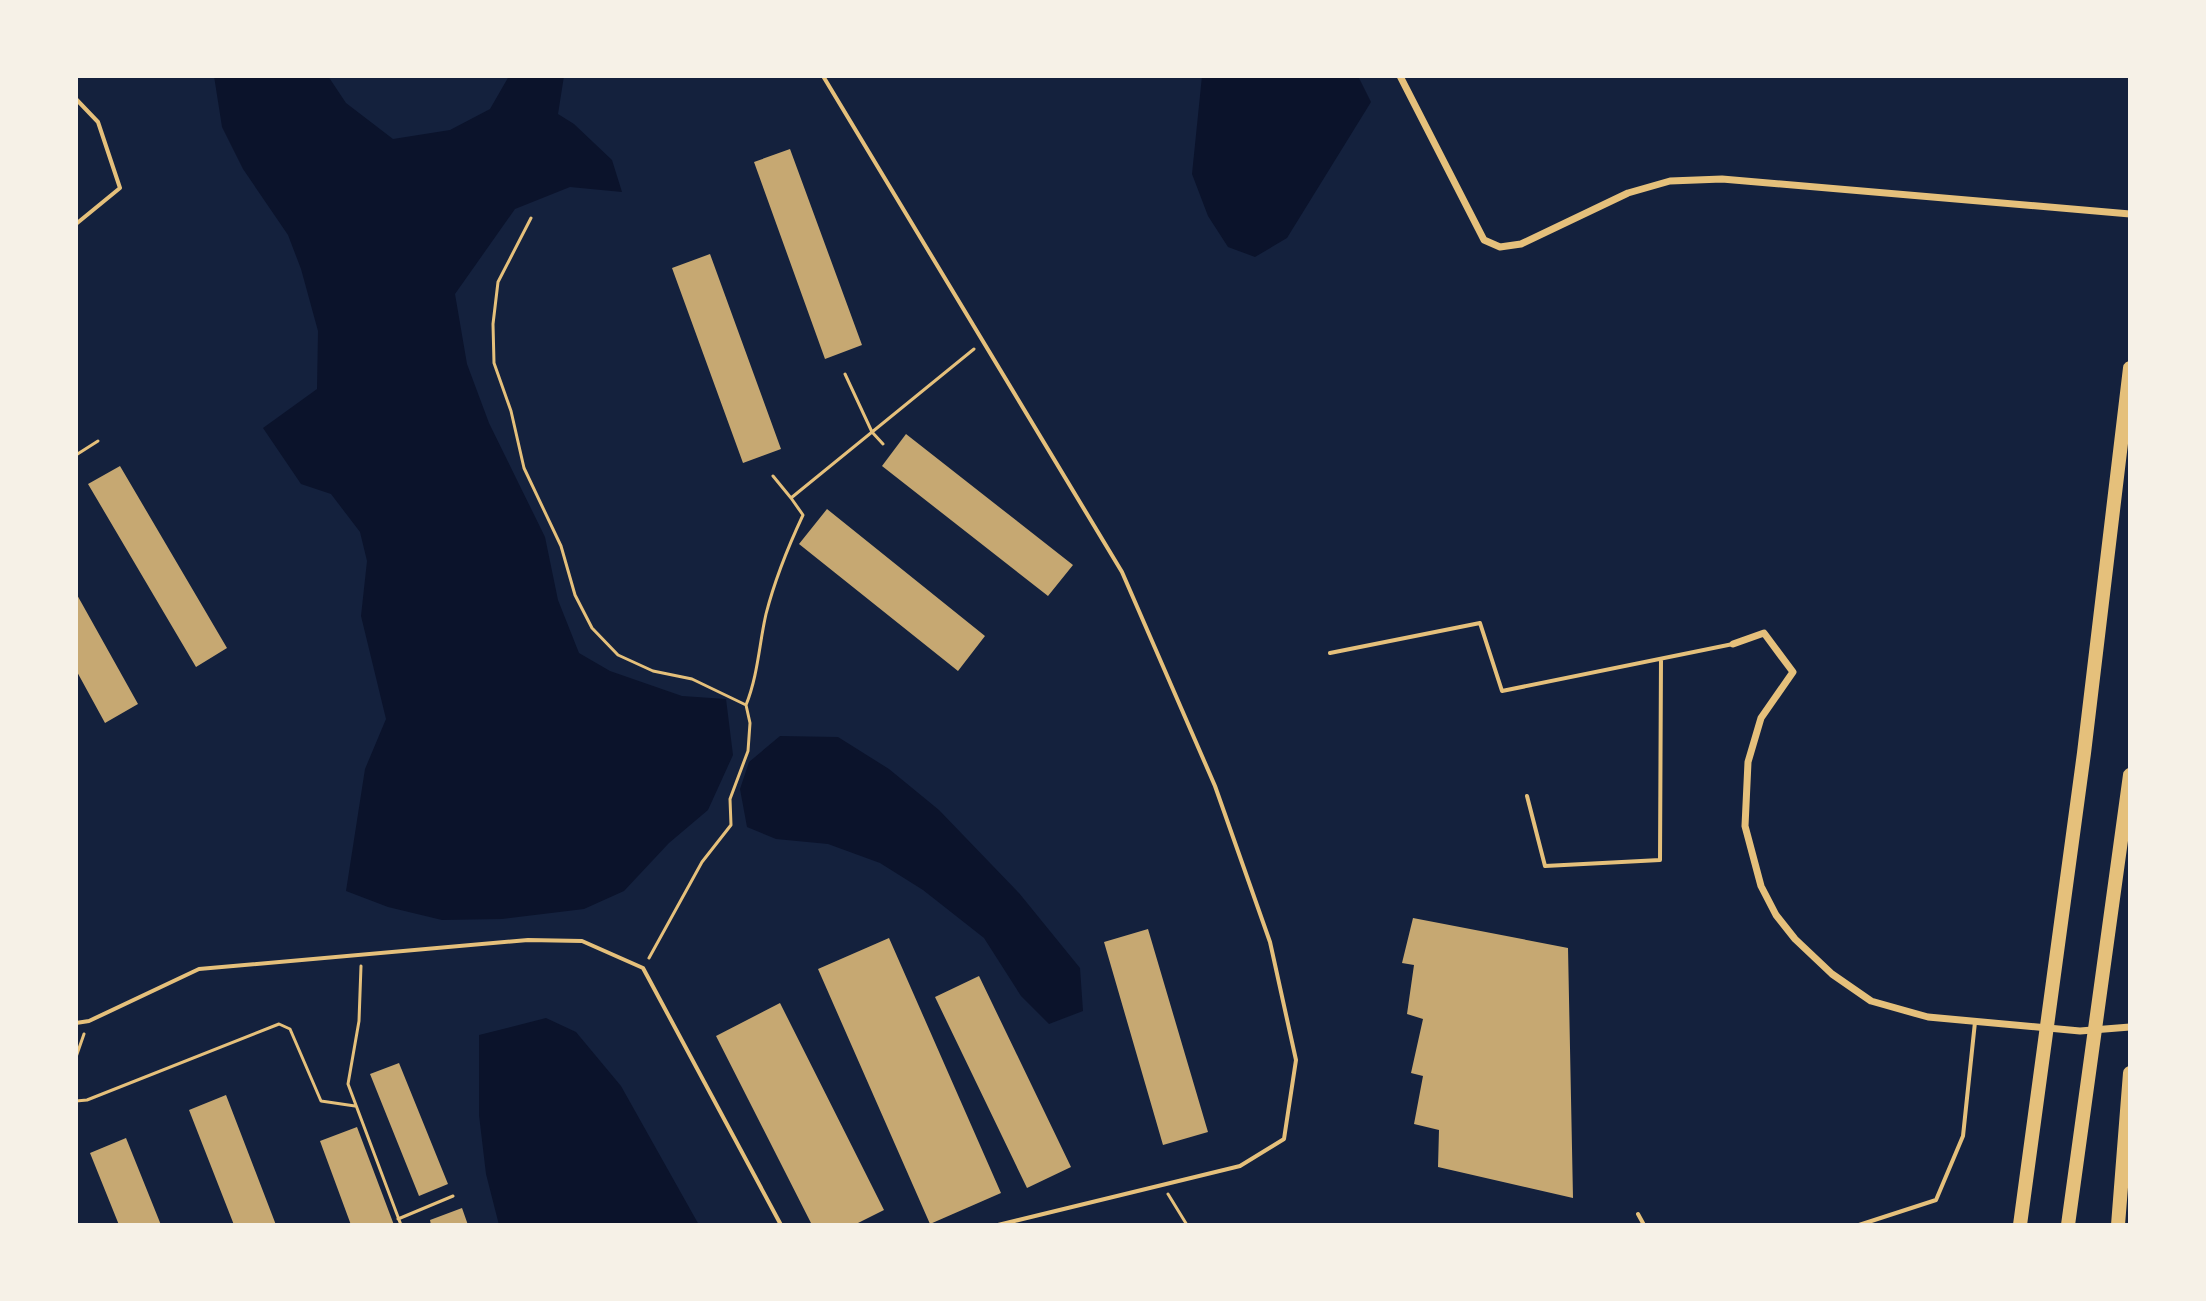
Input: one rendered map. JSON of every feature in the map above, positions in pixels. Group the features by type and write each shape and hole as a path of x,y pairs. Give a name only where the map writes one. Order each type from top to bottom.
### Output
{"highway":[{"path":"2020,1225 2130,368"},
{"path":"2068,1225 2130,775"},
{"path":"2118,1225 2130,1073"}],"street":[{"path":"1400,76 1484,240 1500,247 1521,244 1628,193 1670,181 1722,179 2130,214"},
{"path":"1733,644 1764,633 1793,672 1761,718 1748,762 1745,826 1761,886 1776,915 1795,939 1832,974 1871,1001 1928,1017 2080,1031 2130,1027"}],"lane":[{"path":"823,76 1128,586 1225,815 1270,942 1296,1060 1284,1139 1240,1166 998,1225"},
{"path":"76,99 98,122 120,188 76,224"},
{"path":"1330,653 1480,623 1502,691 1733,644"},
{"path":"1527,796 1545,866 1660,860 1661,659"},
{"path":"76,1023 89,1021 199,969 528,940 582,941 643,968 781,1225"},
{"path":"1859,1225 1936,1200 1963,1136 1975,1022"},
{"path":"1638,1214 1644,1225"}],"path":[{"path":"531,218 498,282 493,324 494,363 511,411 524,468 561,546 575,595 592,628 618,655 653,671 692,679 746,705"},
{"path":"791,498 983,342"},
{"path":"845,374 872,432 883,444"},
{"path":"76,455 98,441"},
{"path":"643,968 702,862 731,825 730,799 748,751 750,723 746,705 757,675 766,615 784,557 803,515 773,476"},
{"path":"361,955 359,1021 348,1084 401,1225"},
{"path":"76,1057 89,1021"},
{"path":"76,1101 87,1100 279,1024 290,1029 321,1101 355,1106"},
{"path":"1163,1185 1187,1225"},
{"path":"398,1219 453,1196"}],"water":[{"path":"214,76 328,76 346,103 393,139 450,130 490,109 509,76 564,76 558,114 574,124 612,160 622,192 570,187 515,209 455,294 467,364 489,423 545,537 558,600 579,653 610,671 682,696 726,699 733,755 708,810 669,843 624,891 584,909 502,919 442,920 388,907 346,891 365,769 386,719 361,616 367,561 360,532 331,494 301,484 263,428 317,389 318,331 288,235 243,169 222,127"},
{"path":"1202,76 1358,76 1371,102 1287,238 1255,257 1228,247 1208,216 1192,174"},
{"path":"780,736 838,737 889,769 939,810 1019,893 1080,968 1083,1011 1049,1024 1021,996 984,938 923,890 880,863 828,844 776,839 747,827 740,789 749,762"},
{"path":"546,1018 576,1032 621,1086 699,1225 499,1225 486,1174 479,1115 479,1035"}],"building":[{"path":"790,149 862,345 825,359 754,162"},
{"path":"710,254 781,449 743,463 672,268"},
{"path":"906,434 1073,565 1048,596 882,466"},
{"path":"120,466 227,648 196,667 88,484"},
{"path":"827,509 985,636 958,671 799,544"},
{"path":"76,593 138,704 105,723 76,670"},
{"path":"1413,918 1568,948 1573,1198 1438,1167 1439,1130 1414,1124 1423,1076 1411,1073 1423,1019 1407,1014 1414,965 1402,963"},
{"path":"1148,929 1208,1132 1163,1145 1104,942"},
{"path":"889,938 1001,1193 930,1224 818,969"},
{"path":"979,976 1071,1167 1027,1188 935,997"},
{"path":"780,1003 884,1210 854,1225 812,1225 716,1036"},
{"path":"399,1063 448,1184 419,1196 370,1074"},
{"path":"226,1095 276,1225 234,1225 189,1110"},
{"path":"357,1127 394,1225 351,1225 320,1141"},
{"path":"126,1138 161,1225 119,1225 90,1153"},
{"path":"462,1208 468,1225 431,1225 430,1220"}]}
